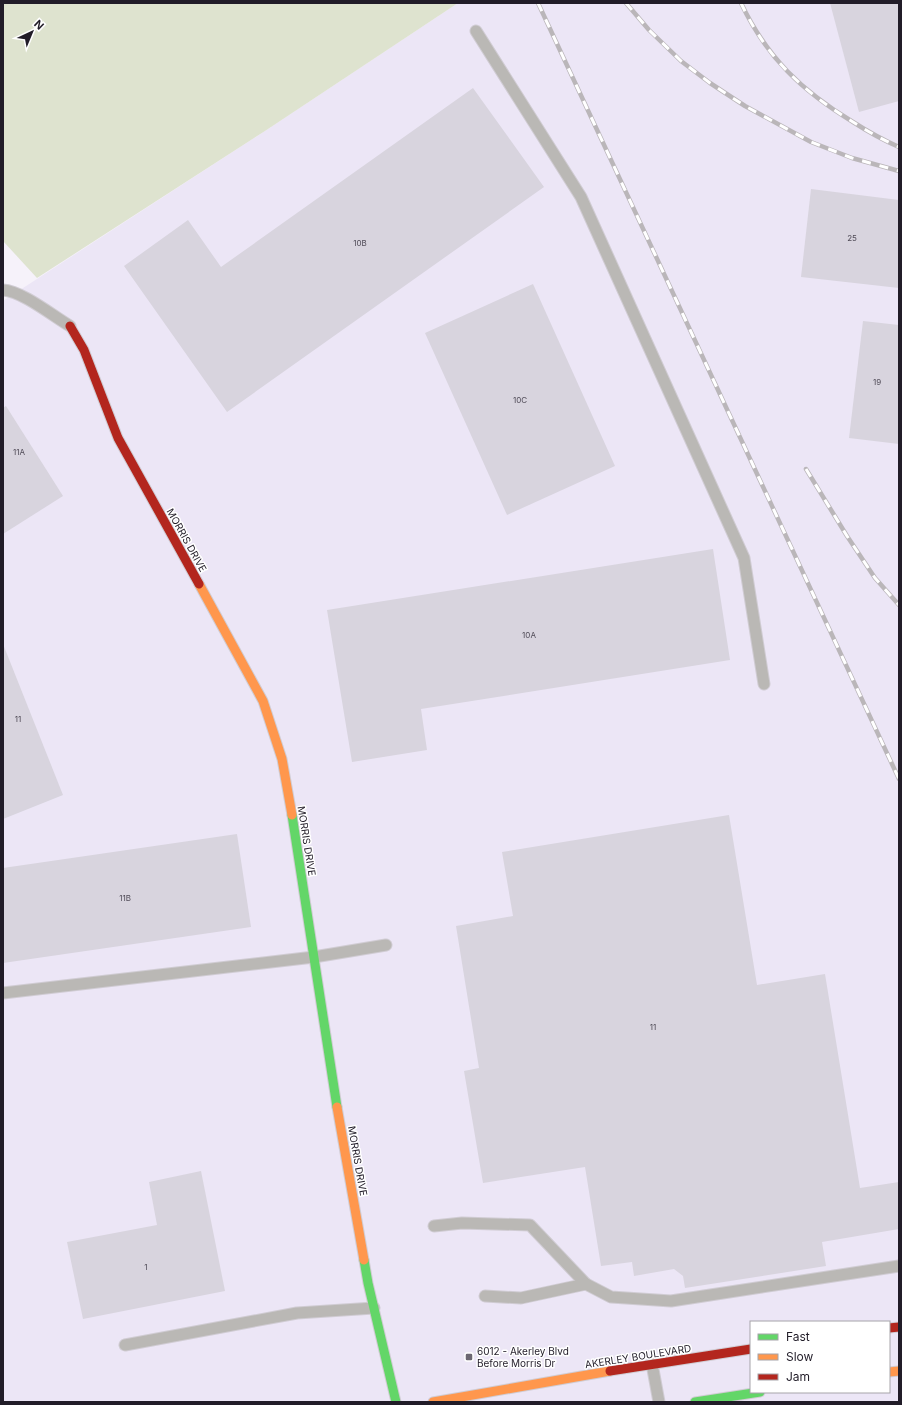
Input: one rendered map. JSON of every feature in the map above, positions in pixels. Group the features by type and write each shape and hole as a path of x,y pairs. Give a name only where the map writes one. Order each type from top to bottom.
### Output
{"street":[{"name":"MORRIS DRIVE","path":"70,326 84,350 118,438 263,701 282,759 337,1104 368,1283 396,1402"},
{"name":"AKERLEY BOULEVARD","path":"433,1402 652,1364 750,1349"},
{"path":"695,1402 754,1393"}],"lane":[{"path":"476,31 580,197 744,558 764,684"},
{"path":"3,290 10,291 39,306 70,326"},
{"path":"3,993 314,957 386,945"},
{"path":"434,1226 462,1223 530,1225 586,1284 611,1297 671,1301 899,1266"},
{"path":"485,1296 522,1298 586,1284"},
{"path":"125,1345 297,1313 374,1308"},
{"path":"652,1364 659,1402"}],"shaded area":[{"path":"458,3 899,3 899,1402 3,1402 3,301 265,131"}],"green space":[{"path":"3,3 458,3 265,131 37,278 3,241"}],"building":[{"path":"830,3 899,3 899,101 859,112"},
{"path":"473,88 544,187 227,412 124,266 188,220 221,267"},
{"path":"811,189 899,200 899,288 801,277"},
{"path":"533,284 615,466 507,515 425,333"},
{"path":"863,321 899,325 899,444 849,438"},
{"path":"6,406 63,496 3,534 3,408"},
{"path":"713,549 730,660 421,709 427,750 352,762 327,610"},
{"path":"3,644 63,795 3,819"},
{"path":"729,815 757,985 825,974 860,1188 899,1182 899,1229 822,1242 826,1266 685,1288 683,1276 674,1269 634,1276 632,1262 601,1266 585,1167 483,1183 464,1071 479,1068 456,926 513,916 502,852"},
{"path":"237,834 251,927 3,963 3,868"},
{"path":"201,1171 225,1291 83,1319 67,1242 157,1225 149,1182"}],"railway":[{"path":"538,3 899,779"},
{"path":"626,3 649,30 681,61 710,83 745,106 811,142 852,158 899,171"},
{"path":"741,3 751,23 774,57 802,85 853,122 899,147"},
{"path":"806,469 875,578 899,605"}],"traffic: fast":[{"path":"292,815 337,1107"},
{"path":"364,1260 396,1402"},
{"path":"695,1402 754,1393"}],"traffic: slow":[{"path":"199,584 263,701 282,759 292,815"},
{"path":"337,1107 364,1260"},
{"path":"433,1402 610,1371"},
{"path":"890,1372 899,1371"}],"traffic: jam":[{"path":"70,326 84,350 118,438 199,584"},
{"path":"890,1328 899,1327"},
{"path":"610,1371 750,1349"}],"place":[{"name":"6012 - Akerley Blvd Before Morris Dr","path":"469,1357"}]}
